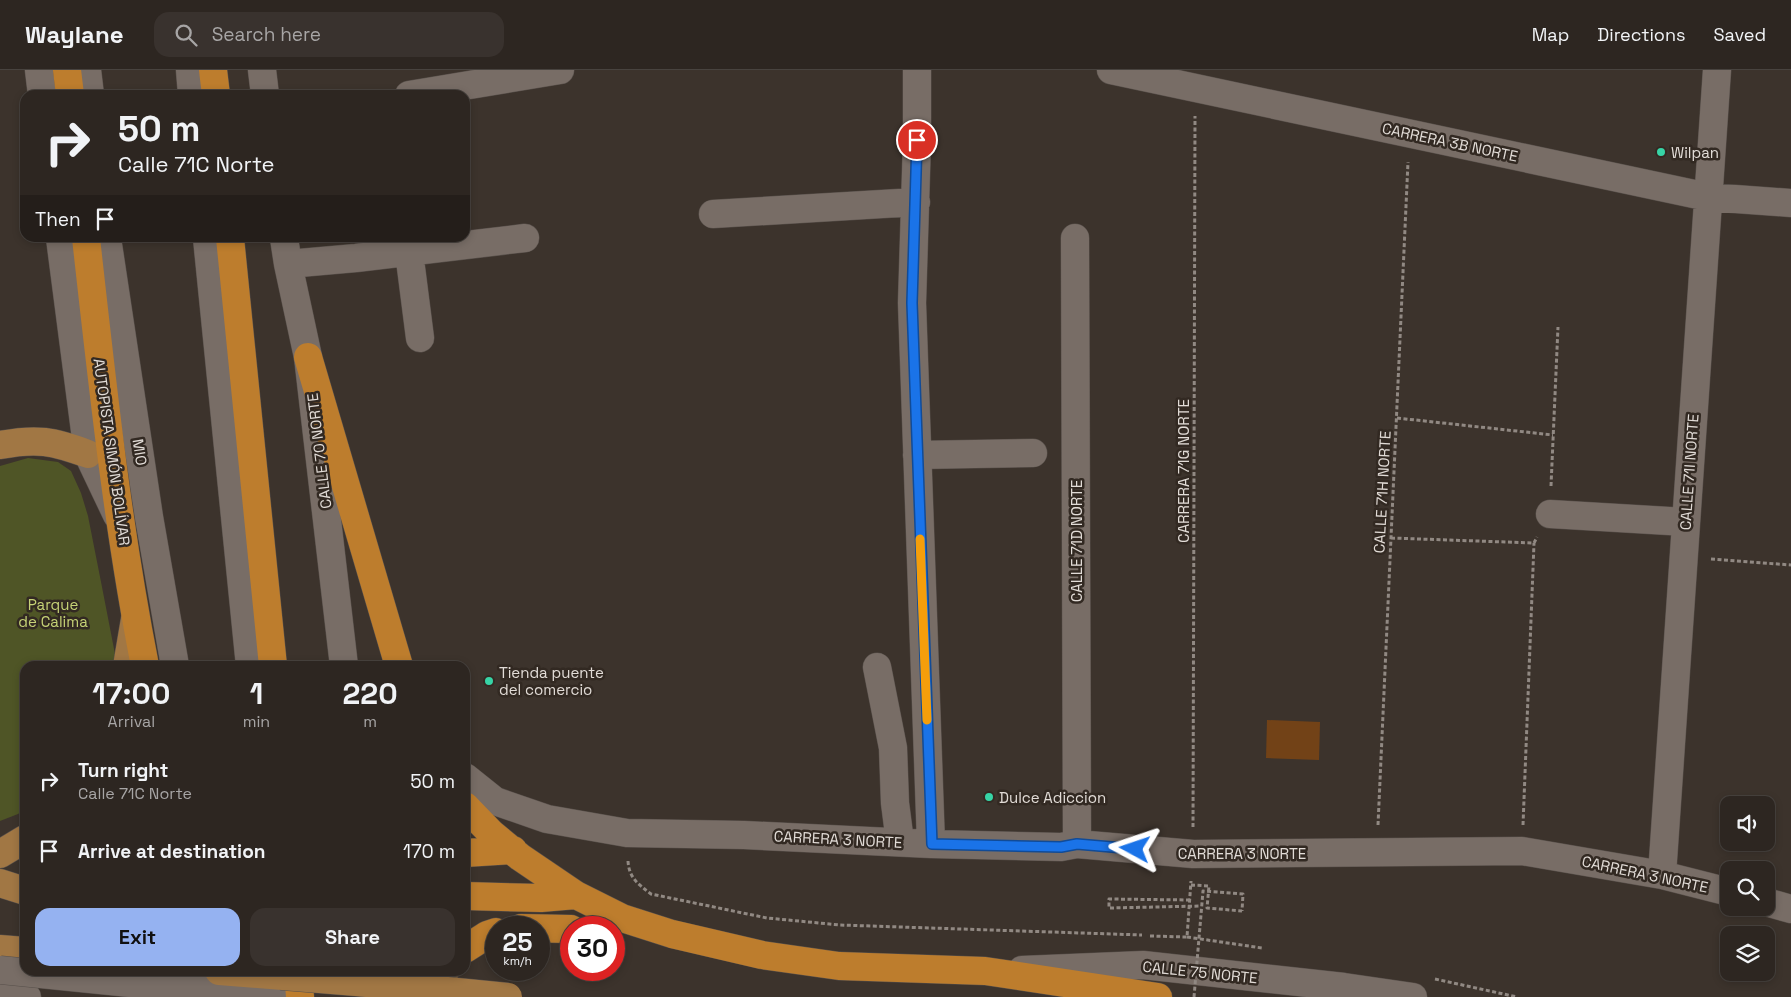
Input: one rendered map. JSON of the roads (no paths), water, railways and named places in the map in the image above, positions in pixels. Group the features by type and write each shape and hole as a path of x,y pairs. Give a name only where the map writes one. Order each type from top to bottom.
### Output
{"highway":[{"path":"67,70 69,90"},
{"path":"213,70 215,90"},
{"name":"AUTOPISTA SIMÓN BOLÍVAR","path":"86,242 109,451 135,619 144,661"},
{"path":"230,242 272,661"},
{"path":"308,357 398,661"},
{"path":"470,811 520,857 576,895 622,918 672,934 762,956 839,966 985,971 1158,997"},
{"path":"470,853 512,850"},
{"path":"470,896 541,898 576,895"},
{"path":"470,946 485,936"},
{"path":"625,936 730,947"},
{"path":"194,976 196,997"},
{"path":"298,976 300,997"},
{"path":"432,997 442,976"}],"main road":[{"path":"0,445 24,441 45,441 59,443 88,454"},
{"path":"128,661 135,619"},
{"path":"0,854 20,842"},
{"path":"0,884 20,890"},
{"path":"0,949 20,951"},
{"path":"93,976 94,997"},
{"path":"281,976 508,997"}],"street":[{"path":"39,70 41,90"},
{"path":"87,70 89,90"},
{"path":"190,70 192,90"},
{"path":"262,70 264,90"},
{"path":"439,90 560,70"},
{"path":"917,70 916,202 912,303 932,844"},
{"name":"CARRERA 3B NORTE","path":"1111,70 1708,197 1791,203"},
{"name":"CALLE 71I NORTE","path":"1662,875 1717,70"},
{"path":"712,214 916,202"},
{"path":"288,264 525,238"},
{"name":"CALLE 71D NORTE","path":"1075,238 1077,844"},
{"path":"61,242 88,454 120,521"},
{"name":"MIO","path":"108,242 174,661"},
{"path":"207,242 249,661"},
{"name":"CALLE 70 NORTE","path":"285,242 308,357 343,661"},
{"path":"409,252 420,338"},
{"path":"917,455 1033,453"},
{"path":"1550,514 1686,522"},
{"path":"877,667 893,748 895,803 900,842"},
{"name":"CARRERA 3 NORTE","path":"470,781 495,801 547,819 627,833 744,834 932,844 1061,847 1077,844 1193,854 1522,851 1662,875 1720,890"},
{"path":"1775,905 1791,909"},
{"name":"CALLE 75 NORTE","path":"985,971 1142,965 1344,987 1413,997"},
{"path":"0,970 20,972"},
{"path":"60,976 268,997"},
{"path":"218,976 219,997"},
{"path":"280,976 282,997"},
{"path":"372,976 373,997"},
{"path":"0,994 27,997"}],"place":[{"name":"Wilpan","path":"1661,152"},
{"name":"Tienda puente del comercio","path":"489,681"},
{"name":"Dulce Adiccion","path":"989,797"}],"park label":[{"name":"Parque de Calima","path":"53,612"}]}
